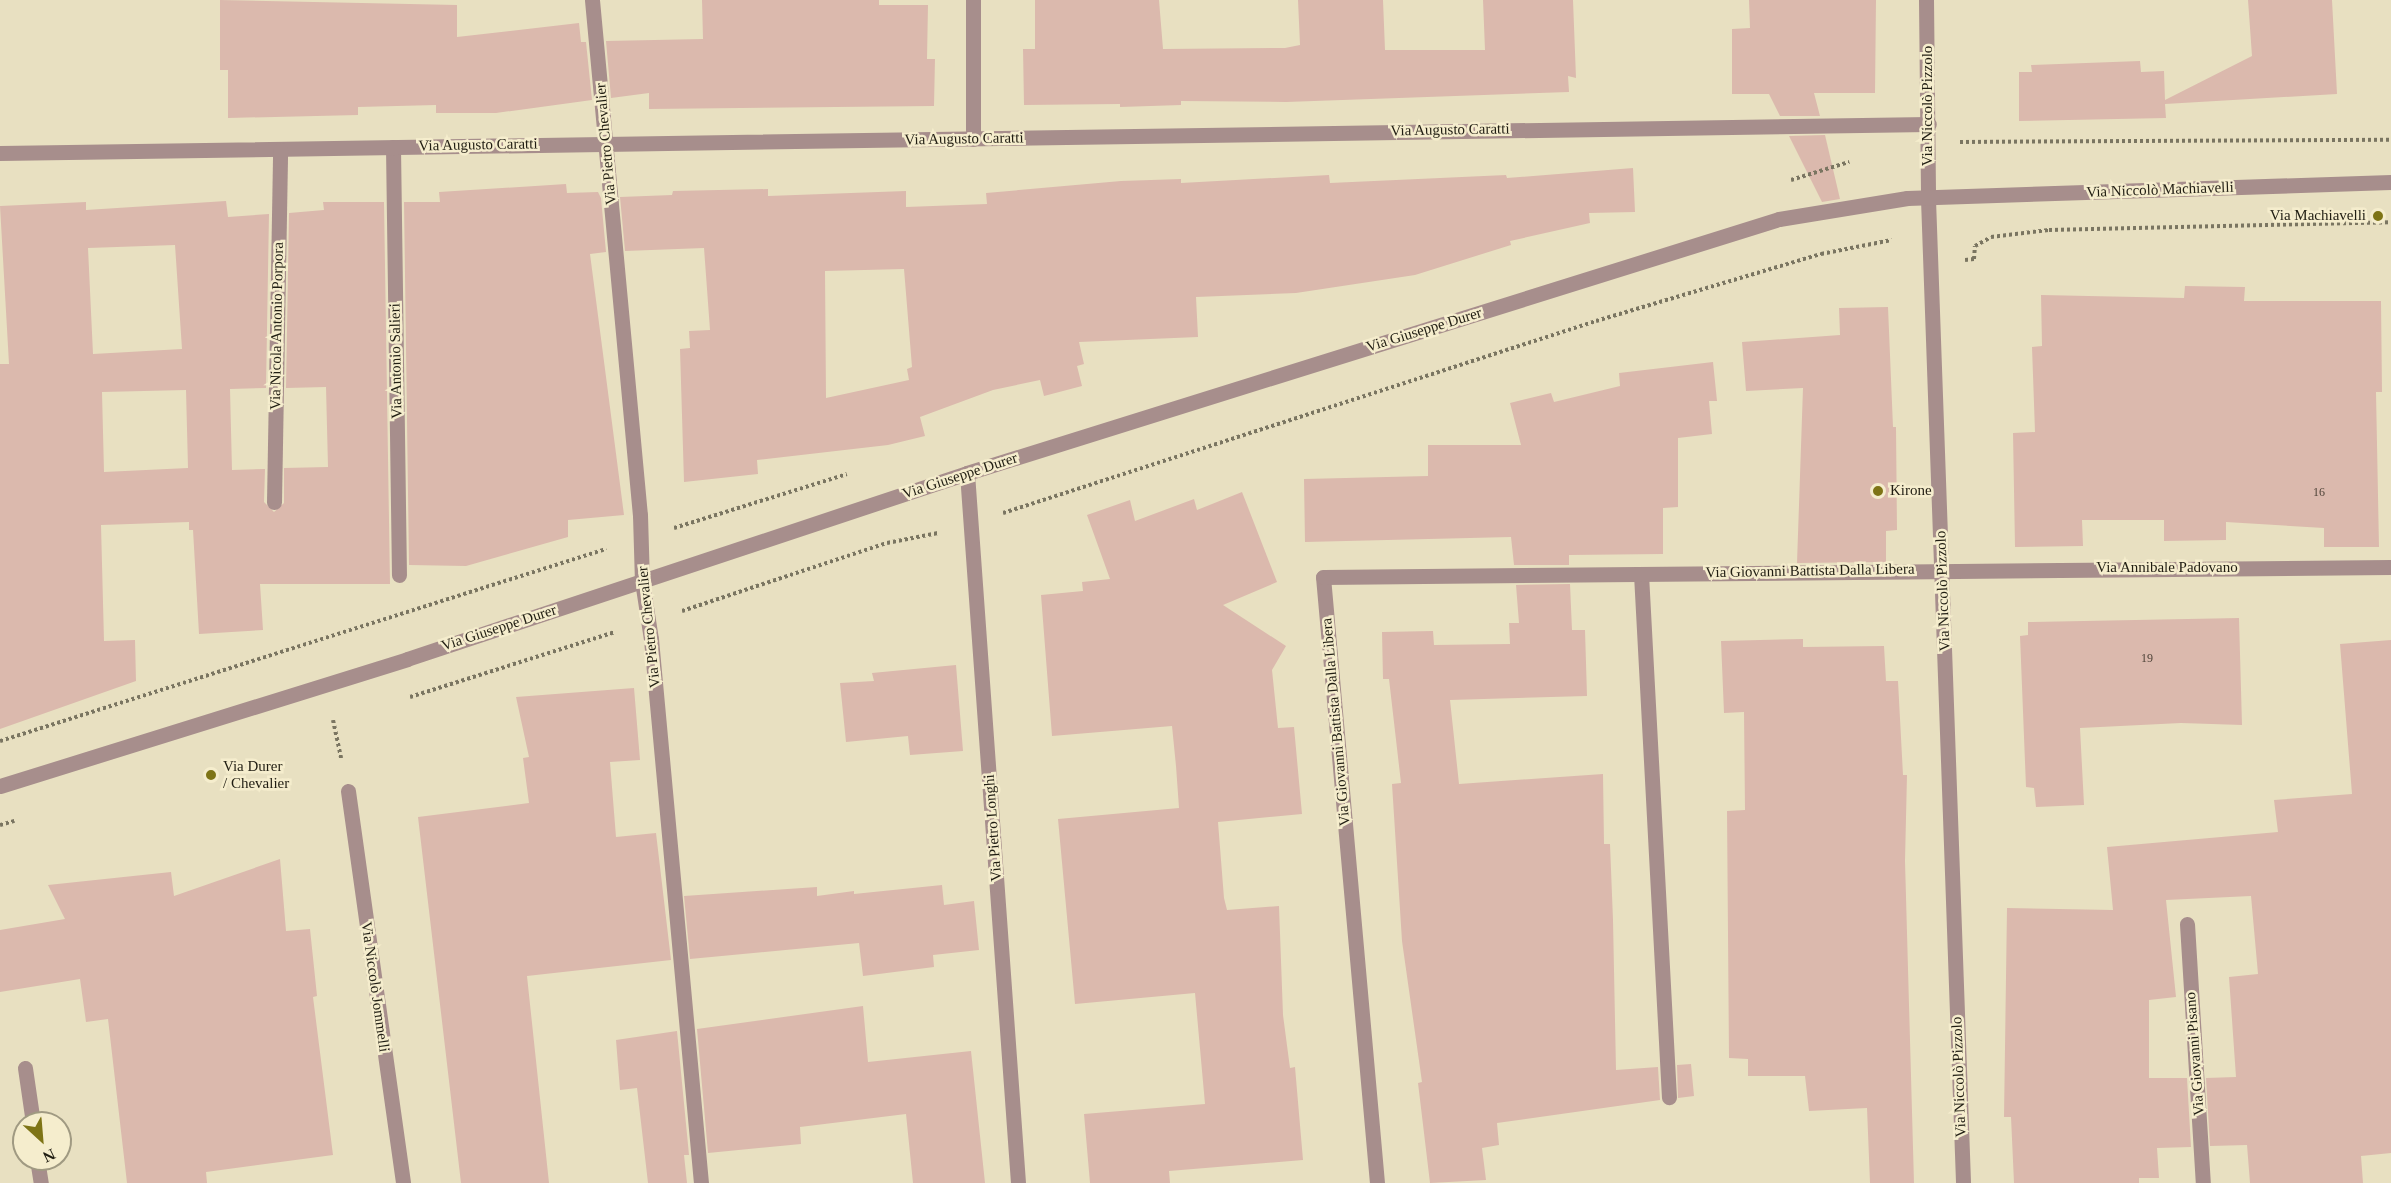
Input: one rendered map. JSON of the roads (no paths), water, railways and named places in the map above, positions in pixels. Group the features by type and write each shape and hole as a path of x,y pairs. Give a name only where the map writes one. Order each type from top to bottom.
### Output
{"street":[{"name":"Via Pietro Chevalier","path":"592,0 640,515 642,581 651,639 701,1183"},
{"path":"973,0 973,139"},
{"name":"Via Niccolò Pizzolo","path":"1926,0 1928,199 1943,569 1963,1183"},
{"name":"Via Augusto Caratti","path":"0,153 280,150 606,141 973,139 1929,124"},
{"name":"Via Antonio Salieri","path":"393,147 399,575"},
{"name":"Via Nicola Antonio Porpora","path":"274,502 280,150"},
{"name":"Via Niccolò Machiavelli","path":"1928,199 2391,182"},
{"name":"Via Giuseppe Durer","path":"0,786 642,581 967,473 1779,219 1848,206 1928,199"},
{"name":"Via Pietro Longhi","path":"967,473 1018,1183"},
{"name":"Via Annibale Padovano","path":"1943,569 2391,567"},
{"name":"Via Giovanni Battista Dalla Libera","path":"1377,1183 1323,577 1943,569"},
{"path":"1641,574 1669,1097"},
{"name":"Via Niccolò Jommelli","path":"348,791 403,1183"},
{"name":"Via Giovanni Pisano","path":"2187,924 2203,1183"},
{"path":"25,1068 31,1111"}],"place":[{"name":"Via Machiavelli","path":"2378,216"},
{"name":"Kirone","path":"1878,491"},
{"name":"Via Durer / Chevalier","path":"211,775"}]}
